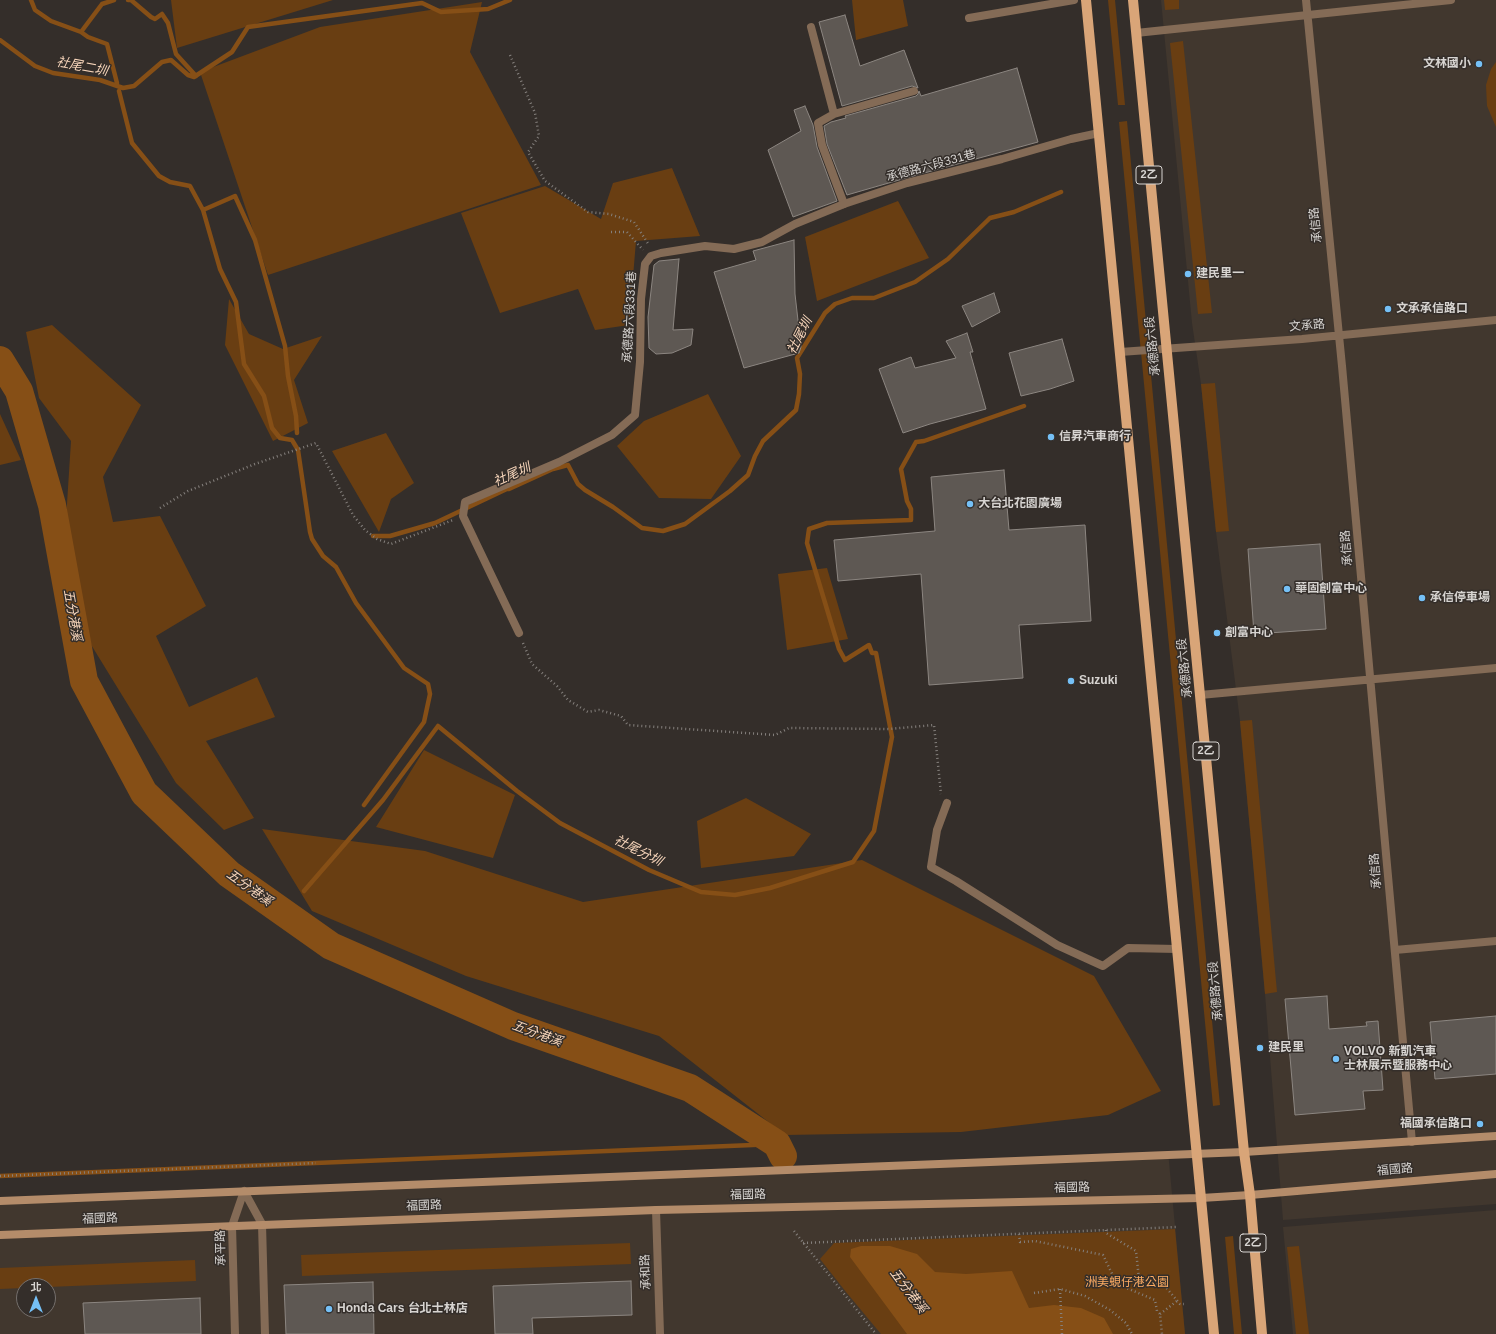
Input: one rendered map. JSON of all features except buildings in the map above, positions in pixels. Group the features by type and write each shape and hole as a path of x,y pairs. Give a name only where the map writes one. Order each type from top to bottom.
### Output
{"main road":[{"path":"1086,0 1198,1153 1214,1334"},
{"name":"承德路六段","path":"1133,0 1244,1152 1250,1195 1262,1334"}],"street":[{"path":"969,18 1074,0"},
{"name":"承信路","path":"1306,0 1339,335 1412,1142"},
{"path":"1136,33 1451,0"},
{"path":"811,27 834,114"},
{"path":"844,204 822,145 818,123 834,114 914,90"},
{"name":"承德路六段331巷","path":"463,516 464,502 559,462 612,435 635,415 640,362 641,299 645,264 651,256 705,246 734,249 762,242 795,224 844,204 907,184 1002,159 1071,138 1099,133"},
{"name":"文承路","path":"1120,352 1166,350 1496,320"},
{"path":"463,516 519,633"},
{"path":"1200,695 1496,668"},
{"path":"947,803 937,830 930,867 956,881 1057,945 1103,966 1128,948 1178,948"},
{"path":"1395,950 1496,941"},
{"name":"福國路","path":"0,1201 1244,1152 1496,1136"},
{"name":"福國路","path":"0,1235 656,1210 1201,1198 1496,1174"},
{"path":"244,1191 262,1224 265,1334"},
{"name":"承平路","path":"236,1334 232,1226 244,1191"},
{"name":"承和路","path":"656,1210 660,1334"}],"path":[{"path":"510,55 535,113 539,136 534,141 528,152 546,181 588,212 609,214 634,222 650,247 661,253"},
{"path":"611,232 627,232 641,249 651,256"},
{"path":"160,508 188,491 255,464 316,443 353,515 365,530 377,539 391,544 463,516"},
{"path":"519,633 532,664 557,686 568,700 588,712 599,710 621,716 628,725 775,735 789,728 889,729 934,725 941,792 947,803"},
{"path":"0,1176 316,1162"},
{"path":"803,1243 1176,1227"},
{"path":"1106,1230 1106,1233 1136,1251 1139,1279 1164,1285 1180,1304 1184,1304"},
{"path":"794,1231 876,1334"},
{"path":"1019,1234 1020,1242 1035,1242 1103,1255 1117,1284 1155,1300 1156,1311 1160,1314 1162,1334"},
{"path":"1034,1293 1060,1289 1085,1296 1110,1310 1126,1323 1132,1334"},
{"path":"1060,1289 1062,1334"},
{"path":"1160,1314 1177,1301"}],"shaded area":[{"path":"1161,0 1496,0 1496,1204 1283,1220 1265,994 1240,721 1216,532 1201,384 1192,323"},
{"path":"1168,1151 1185,1334 0,1334 0,1199"},
{"path":"1496,1210 1496,1334 1293,1334 1283,1227"}],"green space":[{"path":"171,0 333,0 177,48"},
{"path":"852,0 903,0 908,26 856,40"},
{"path":"1108,0 1115,0 1125,105 1118,105"},
{"path":"1164,0 1179,0 1179,9 1165,10"},
{"path":"482,2 470,52 541,185 268,275 200,72 320,27"},
{"path":"1183,41 1212,313 1198,314 1170,43"},
{"path":"1496,62 1496,127 1487,106 1486,85 1491,69"},
{"path":"1127,121 1220,1105 1213,1106 1119,122"},
{"path":"672,168 700,236 636,241 629,325 595,330 578,289 500,313 461,213 545,186 601,219 613,183"},
{"path":"898,201 929,258 817,301 805,237"},
{"path":"229,299 249,334 283,349 322,336 294,380 308,423 273,441 225,345"},
{"path":"52,325 141,405 103,477 113,522 160,516 206,606 156,636 189,707 257,677 275,717 206,741 254,818 224,830 176,783 90,643 65,535 71,441 39,398 26,332"},
{"path":"1215,383 1229,531 1216,532 1201,384"},
{"path":"708,394 741,456 711,499 659,498 617,446 644,421"},
{"path":"0,414 21,460 0,465"},
{"path":"386,433 414,483 391,499 379,532 332,451"},
{"path":"827,568 848,639 787,650 778,574"},
{"path":"1252,720 1277,992 1265,994 1240,721"},
{"path":"424,750 515,795 493,858 376,827"},
{"path":"746,798 811,834 794,856 701,868 697,821"},
{"path":"262,829 425,851 583,902 862,860 1094,976 1161,1091 1108,1115 961,1132 785,1135 659,1036 466,976 312,911"},
{"name":"洲美蜆仔港公園","path":"1175,1229 1185,1334 881,1334 820,1259 834,1243"},
{"path":"1233,1236 1242,1334 1234,1334 1225,1237"},
{"path":"630,1243 631,1264 302,1276 301,1255"},
{"path":"1299,1246 1309,1334 1296,1334 1287,1247"},
{"path":"195,1260 196,1281 56,1287 56,1278 16,1278 16,1288 0,1289 0,1268"}],"water":[{"path":"861,1246 890,1246 917,1254 935,1272 966,1274 1012,1271 1029,1308 1054,1305 1081,1308 1104,1318 1113,1334 907,1334 850,1257 851,1249"}],"waterway":[{"path":"31,0 35,10 51,21 81,32 88,37 107,44 117,83"},
{"path":"81,32 102,4 114,0"},
{"path":"128,0 131,0 155,19 162,14 168,23 176,54 196,76"},
{"name":"社尾二圳","path":"0,40 35,66 53,73 100,80 123,88 134,86 162,62 171,60 188,75 194,77 232,52 248,27 422,3 441,12 488,9 510,0"},
{"path":"119,91 132,143 159,176 170,182 190,186 203,210 220,269 236,302 244,364 264,396 272,428 280,438 292,440 298,450 312,539 323,556 336,567 356,603 404,668 428,684 430,694 424,722 364,805"},
{"name":"社尾圳","path":"553,469 568,465 578,484 585,490 613,507 642,528 663,531 685,524 730,491 748,475 755,456 763,441 796,410 799,394 800,374 797,358 825,313 835,304 852,298 874,298 915,282 948,259 990,218 1014,212 1061,192"},
{"path":"203,210 235,196 255,240 285,346 288,376 296,416 297,433"},
{"name":"五分港溪","path":"0,360 19,391 52,505 84,681 144,793 229,874 331,946 513,1026 690,1088 777,1144 783,1156"},
{"name":"社尾分圳","path":"304,891 383,800 438,726 517,791 560,823 649,870 701,892 735,895 770,888 853,862 874,831 892,737 876,653 872,653 869,645 845,660 839,649 807,543 809,529 827,523 911,520 911,509 907,501 901,469 916,442 924,441 1024,406"},
{"name":"社尾圳","path":"509,489 555,468"},
{"name":"社尾圳","path":"373,536 390,536 435,523 511,487"},
{"path":"0,1176 777,1144"}],"place":[{"name":"文林國小","path":"1479,64"},
{"name":"建民里一","path":"1188,274"},
{"name":"文承承信路口","path":"1388,309"},
{"name":"信昇汽車商行","path":"1051,437"},
{"name":"大台北花園廣場","path":"970,504"},
{"name":"華固創富中心","path":"1287,589"},
{"name":"承信停車場","path":"1422,598"},
{"name":"創富中心","path":"1217,633"},
{"name":"Suzuki","path":"1071,681"},
{"name":"建民里","path":"1260,1048"},
{"name":"VOLVO 新凱汽車 士林展示暨服務中心","path":"1336,1059"},
{"name":"福國承信路口","path":"1480,1124"},
{"name":"Honda Cars 台北士林店","path":"329,1309"}]}
